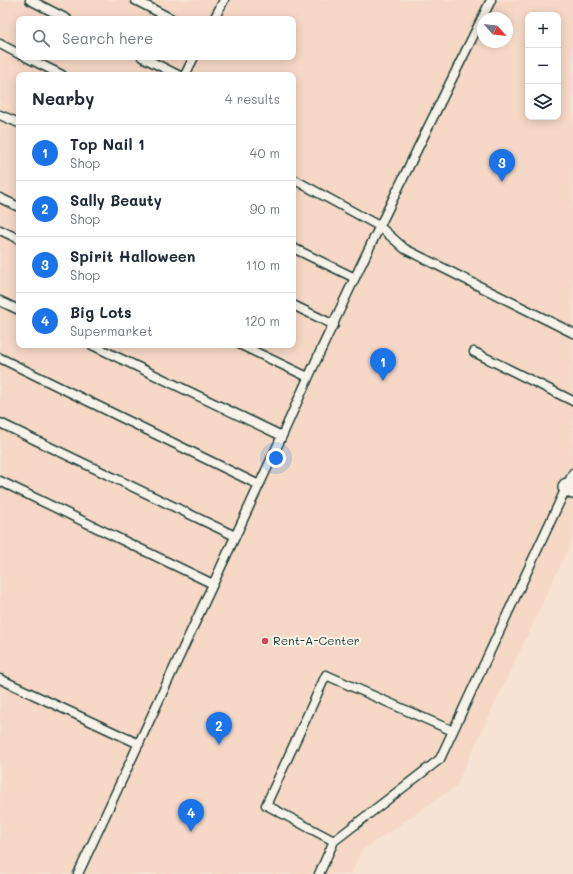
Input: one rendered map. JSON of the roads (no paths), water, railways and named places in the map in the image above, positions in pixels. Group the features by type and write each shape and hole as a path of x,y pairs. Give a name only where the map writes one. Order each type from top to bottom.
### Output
{"lane":[{"path":"30,0 61,16"},
{"path":"135,0 166,16"},
{"path":"216,16 224,0"},
{"path":"78,874 308,377 491,0"},
{"path":"0,44 16,52"},
{"path":"32,60 56,72"},
{"path":"148,60 172,72"},
{"path":"186,72 192,60"},
{"path":"0,115 16,122"},
{"path":"296,181 380,226 405,249 573,333"},
{"path":"0,198 16,206"},
{"path":"0,230 16,238"},
{"path":"296,249 355,278"},
{"path":"0,301 16,309"},
{"path":"296,306 334,325"},
{"path":"98,348 282,436"},
{"path":"247,348 308,377"},
{"path":"474,352 573,401"},
{"path":"0,358 259,485"},
{"path":"0,423 235,536"},
{"path":"0,481 213,584"},
{"path":"319,874 334,842 440,759 571,483"},
{"path":"334,842 266,805 326,675 453,731"},
{"path":"0,679 139,744"}],"place":[{"name":"Spirit Halloween","path":"502,182"},
{"name":"Top Nail 1","path":"383,381"},
{"name":"Rent-A-Center","path":"265,641"},
{"name":"Sally Beauty","path":"219,745"},
{"name":"Big Lots","path":"191,832"}]}
